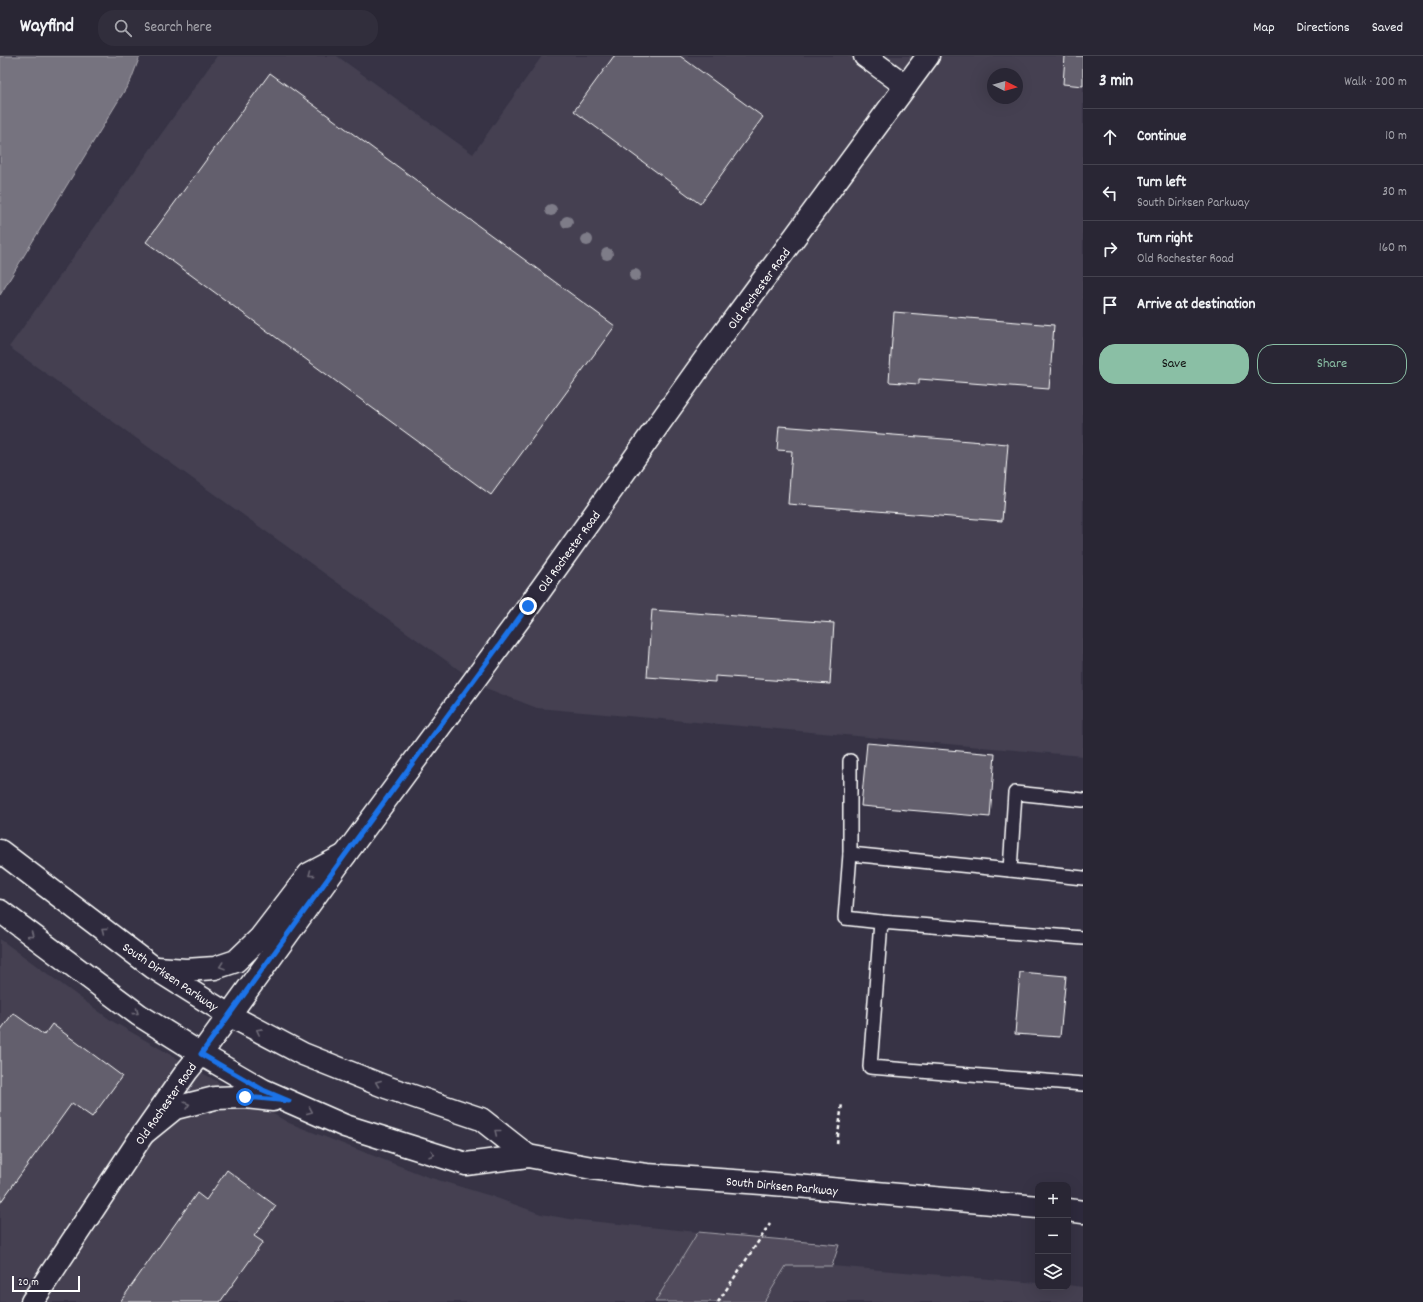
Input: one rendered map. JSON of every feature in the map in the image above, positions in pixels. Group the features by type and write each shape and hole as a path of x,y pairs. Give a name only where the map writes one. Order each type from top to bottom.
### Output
{"main road":[{"path":"865,56 906,86"},
{"name":"Old Rochester Road","path":"32,1302 143,1134 187,1071 201,1054 528,606 713,348 928,56"},
{"name":"South Dirksen Parkway","path":"0,851 154,968 229,1014 303,1054 386,1087 481,1119 528,1156"},
{"path":"154,968 186,970 215,968 236,961 260,938 309,874 345,855"},
{"name":"South Dirksen Parkway","path":"0,911 139,1015 201,1054 263,1090 345,1126 466,1164 528,1156 592,1168 647,1175 774,1184 1035,1207"},
{"path":"143,1134 175,1108 215,1098 245,1097 289,1101"},
{"path":"1071,1210 1083,1212"}],"lane":[{"path":"850,760 850,854 845,918 1083,938"},
{"path":"1010,870 1015,793 1083,800"},
{"path":"850,854 1083,878"},
{"path":"882,922 870,1067 1083,1084"}],"path":[{"path":"837,1144 842,1103"},
{"path":"718,1302 770,1224"}],"shaded area":[{"path":"0,56 140,56 131,80 0,295"},
{"path":"217,56 337,56 473,154 542,56 1083,56 1083,756 537,708 483,687 9,347"},
{"path":"0,939 112,1021 289,1123 428,1177 491,1196 541,1214 570,1219 698,1232 655,1302 0,1302"},
{"path":"698,1232 839,1245 832,1266 786,1266 764,1302 655,1302"},
{"path":"786,1266 832,1266 1035,1283 1035,1290 1071,1290 1071,1285 1083,1287 1083,1302 764,1302"}],"building":[{"path":"614,56 680,56 763,117 700,204 574,111"},
{"path":"1065,56 1083,56 1083,86 1063,84"},
{"path":"270,73 615,326 491,495 146,242"},
{"path":"894,312 1054,325 1049,389 919,379 919,384 889,382"},
{"path":"779,426 1008,444 1002,521 788,504 792,451 777,450"},
{"path":"652,610 834,623 830,684 715,676 715,682 647,677"},
{"path":"867,743 995,754 990,817 861,806"},
{"path":"1020,972 1066,976 1060,1037 1015,1034"},
{"path":"13,1013 44,1035 52,1024 122,1076 92,1117 72,1103 0,1203 0,1031"},
{"path":"227,1170 276,1206 254,1236 263,1242 220,1302 120,1302 197,1193 206,1200"}],"route":[{"path":"245,1097 289,1101 263,1090 201,1054 528,606"}]}
